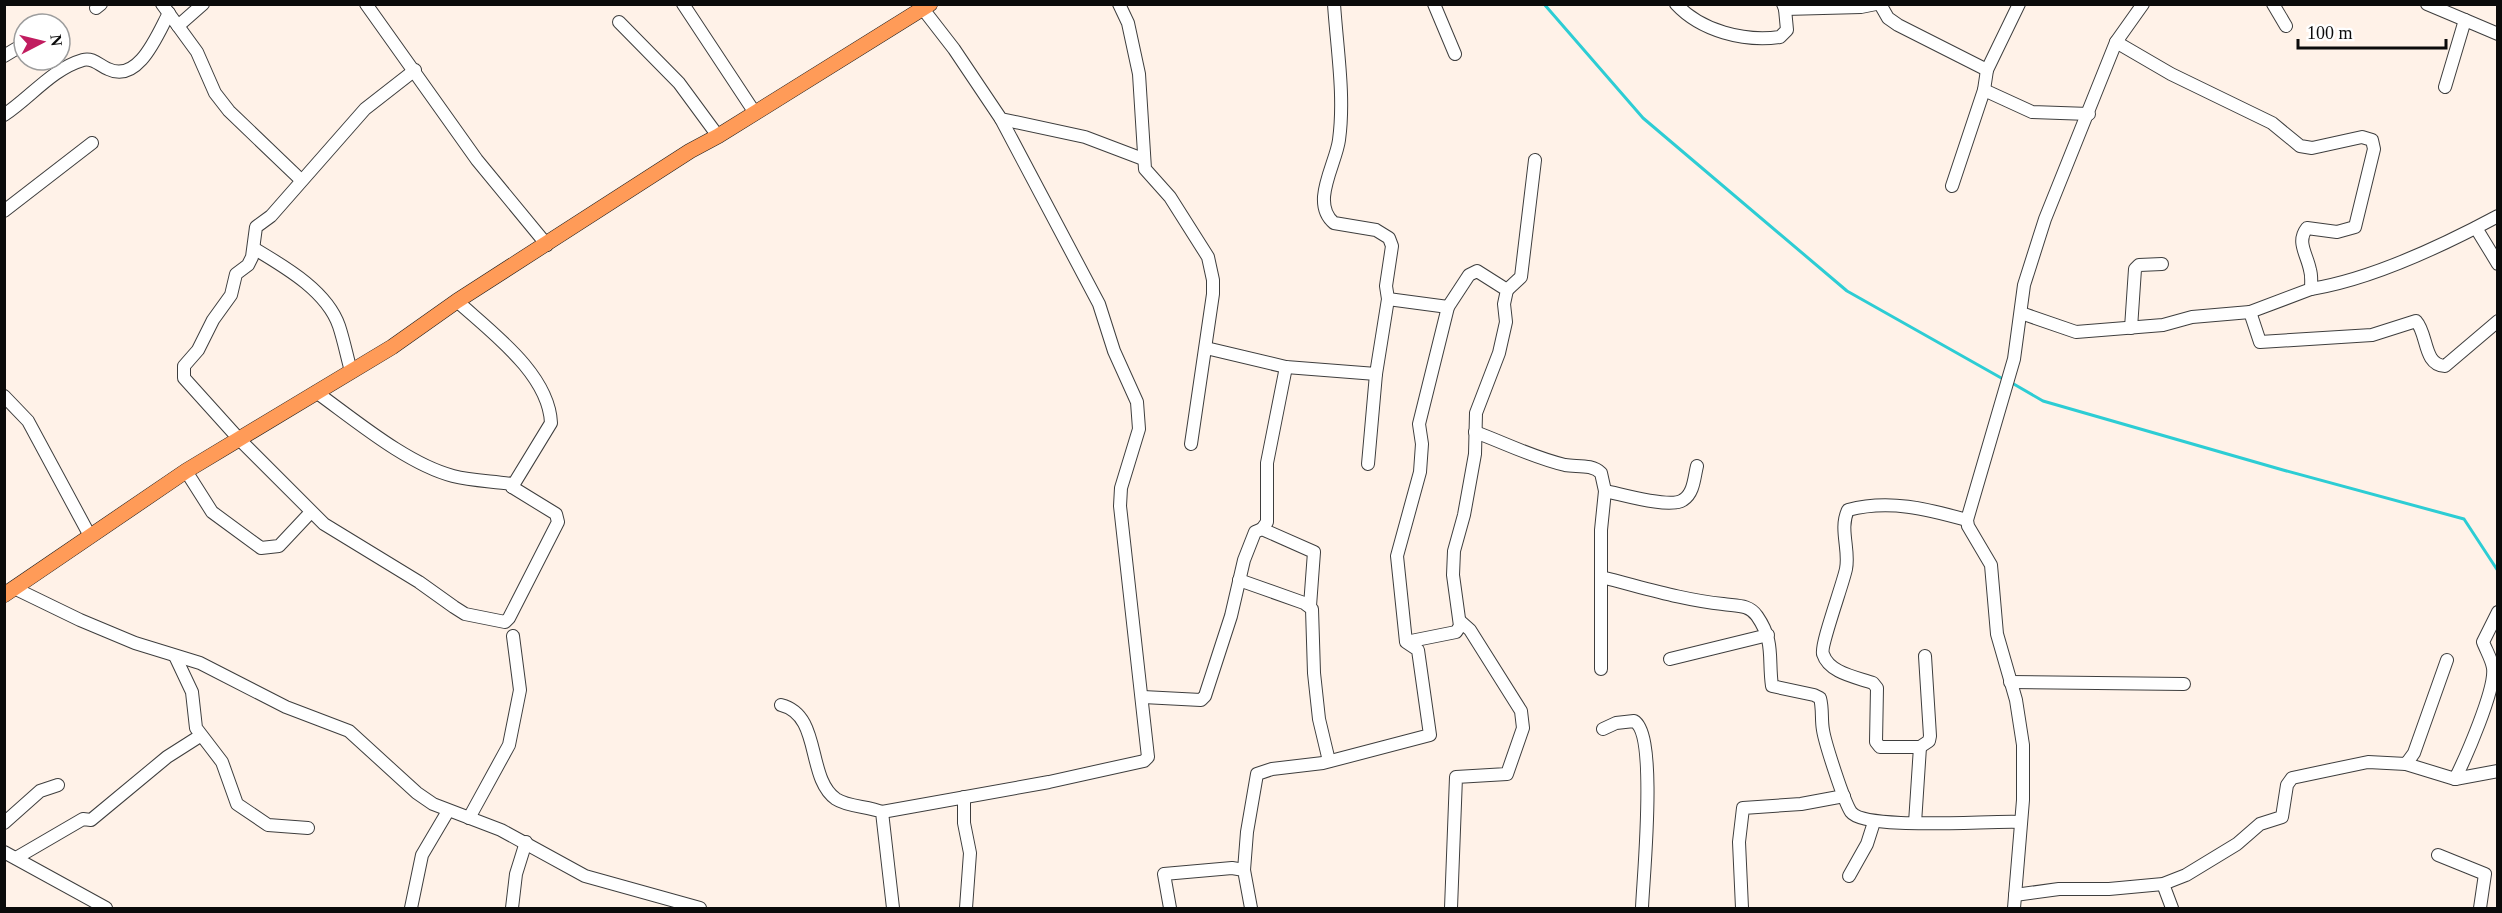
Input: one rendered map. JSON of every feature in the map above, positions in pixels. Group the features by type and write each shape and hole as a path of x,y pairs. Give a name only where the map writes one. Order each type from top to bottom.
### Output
{"main road":[{"path":"9,591 186,471 351,371 690,151 926,7"}],"street":[{"path":"178,26 203,4"},
{"path":"683,4 755,112"},
{"path":"1119,4 1131,32 1139,74 1145,169 1170,197 1212,267 1213,294 1191,444"},
{"path":"1334,4 1341,98 1339,138 1323,202 1326,213 1334,223 1376,230 1389,238 1392,246 1386,286 1388,299 1376,374 1368,464"},
{"path":"1434,4 1455,54"},
{"path":"1676,4 1703,26 1742,36 1770,39 1780,37 1787,30 1784,7 1861,8 1878,4 1888,18 1898,25 1987,70"},
{"path":"1952,186 1984,90 1987,70 2019,4"},
{"path":"2014,909 2024,745 1997,634 1991,565 1968,526 1967,520 2014,359 2024,285 2045,219 2116,42 2143,4"},
{"path":"2272,4 2286,26"},
{"path":"2427,4 2498,34"},
{"path":"371,6 477,160 547,245"},
{"path":"781,705 795,711 808,735 824,782 837,799 882,812 1144,761 1149,754 1120,506 1121,488 1139,429 1137,402 1114,351 1099,304 1001,119 926,7"},
{"path":"166,9 197,52 212,87 229,111 301,180"},
{"path":"72,62 91,60 113,72 122,71 142,62 166,9"},
{"path":"2445,87 2465,20"},
{"path":"619,22 679,84 718,136"},
{"path":"2116,42 2171,74 2272,123 2300,146 2312,148 2362,137 2372,140 2374,149 2355,228 2337,232 2307,228 2303,233 2301,242 2310,270 2311,289"},
{"path":"316,392 390,446 453,476 512,484 512,487 559,518 505,622 465,614 454,608 419,582 381,561 310,513 238,439 184,378 183,371 231,295 236,274 248,266 255,249 256,226 271,216 365,109 415,70"},
{"path":"4,115 55,72"},
{"path":"1984,90 2032,112 2089,114"},
{"path":"1001,119 1086,137 1143,159"},
{"path":"4,211 92,143"},
{"path":"1451,909 1456,777 1507,774 1523,729 1518,703 1470,630 1461,622 1454,591 1453,561 1475,454 1479,401 1502,343 1506,322 1504,304 1507,290 1521,276 1535,160"},
{"path":"2021,313 2076,332 2163,325 2192,317 2250,312 2311,289 2343,284 2476,228 2498,216"},
{"path":"2476,228 2498,264"},
{"path":"255,249 292,272 325,303 339,325 351,371"},
{"path":"2131,328 2135,269 2139,265 2162,264"},
{"path":"1406,642 1398,546 1420,472 1422,444 1419,424 1448,307 1468,275 1475,271 1507,290"},
{"path":"1388,299 1448,307"},
{"path":"457,301 524,364 550,413 551,423 512,487"},
{"path":"2250,312 2260,342 2372,335 2416,321 2431,360 2439,366 2451,363 2498,321"},
{"path":"1206,348 1286,367 1376,374"},
{"path":"1143,697 1203,698 1231,616 1253,534 1262,529 1267,522 1267,463 1286,367"},
{"path":"4,396 28,421 90,536"},
{"path":"1475,432 1553,462 1597,469 1601,473 1605,491 1601,530 1601,669"},
{"path":"1605,491 1669,504 1682,501 1691,491 1697,466"},
{"path":"186,471 212,512 261,548 279,546 310,513"},
{"path":"1925,656 1929,741 1920,747 1880,747 1876,742 1877,688 1873,683 1837,670 1823,655 1822,649 1847,566 1844,517 1848,510 1882,504 1934,511 1967,520"},
{"path":"1262,529 1316,553 1310,606 1313,614 1314,672 1319,719 1329,761"},
{"path":"1601,576 1694,601 1747,607 1756,614 1768,635 1772,651 1772,687 1815,695 1820,698 1823,732 1851,813 1874,822 2021,822"},
{"path":"1239,580 1310,606"},
{"path":"9,591 175,656 200,663 286,707 349,731 417,793 448,811 526,842 585,876 700,909"},
{"path":"2455,779 2467,754 2484,706 2493,669 2483,642 2498,612"},
{"path":"1406,642 1456,632 1461,622"},
{"path":"1670,659 1768,635"},
{"path":"469,818 508,745 520,690 513,636"},
{"path":"1251,909 1244,870 1256,775 1272,769 1329,761 1430,735 1418,650 1406,642"},
{"path":"175,656 192,692 196,728 222,762 234,799 248,813 268,825 308,828"},
{"path":"2406,764 2414,753 2447,660"},
{"path":"2010,681 2184,684"},
{"path":"1604,729 1616,723 1634,721 1641,727 1646,746 1649,777 1642,909"},
{"path":"16,858 83,819 91,820 167,756 200,736"},
{"path":"1916,823 1920,747"},
{"path":"2015,895 2059,889 2109,889 2163,884 2187,875 2237,844 2260,824 2282,817 2287,785 2292,778 2368,762 2406,764 2455,779 2498,771"},
{"path":"4,823 40,791 58,785"},
{"path":"1742,909 1739,842 1743,808 1801,804 1844,795"},
{"path":"964,797 964,823 970,853 966,909"},
{"path":"411,909 422,855 448,811"},
{"path":"882,812 893,909"},
{"path":"1849,876 1867,844 1874,822"},
{"path":"512,909 516,874 526,842"},
{"path":"4,852 105,909"},
{"path":"2438,855 2485,874 2480,909"},
{"path":"1170,909 1164,879 1166,873 1232,868 1244,870"},
{"path":"2163,884 2172,909"}],"waterway":[{"path":"1544,4 1643,118 1847,291 2003,379"},
{"path":"2012,383 2043,401 2464,519 2498,571"}]}
